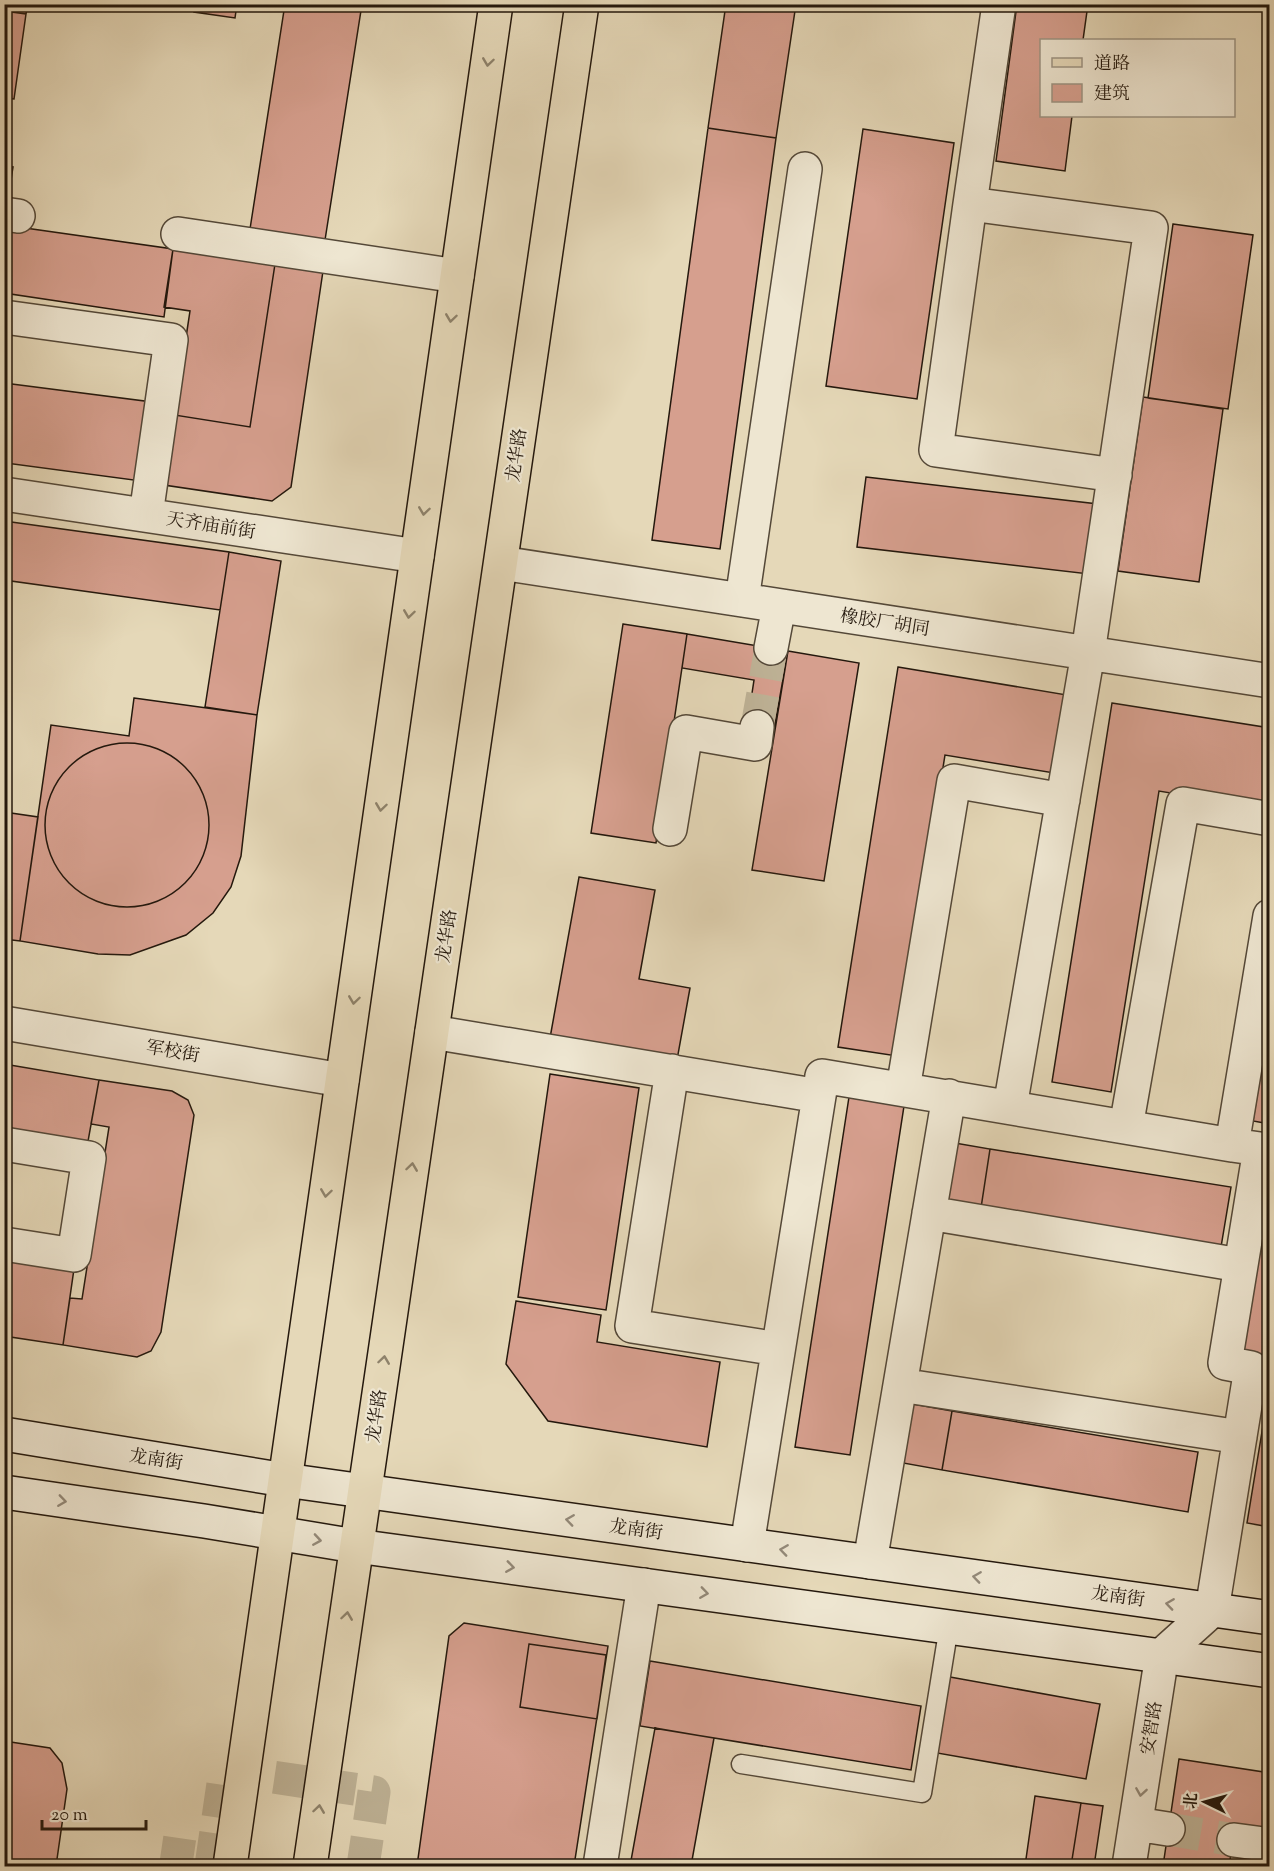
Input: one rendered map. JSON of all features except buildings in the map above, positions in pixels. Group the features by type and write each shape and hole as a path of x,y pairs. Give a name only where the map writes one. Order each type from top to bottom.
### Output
{"main road":[{"path":"230,1866 496,4"},
{"name":"龙华路","path":"310,1866 582,4"}],"street":[{"path":"999,4 936,450 1114,475"},
{"path":"742,600 805,169"},
{"path":"970,204 1150,228 1088,653 1010,1107"},
{"path":"178,234 457,276"},
{"path":"4,317 171,340 146,515"},
{"name":"天齐庙前街","path":"4,494 417,556"},
{"name":"橡胶厂胡同","path":"501,563 1269,681"},
{"path":"771,648 779,606"},
{"path":"670,829 686,732 755,744 758,727"},
{"path":"903,1089 954,781 1063,800"},
{"path":"1126,1127 1183,804 1269,819"},
{"path":"1162,1655 1212,1610 1251,1368 1225,1363 1254,1148 1269,916"},
{"name":"军校街","path":"4,1023 342,1080"},
{"path":"432,1032 819,1096"},
{"path":"672,1071 632,1326 778,1349"},
{"path":"747,1545 822,1076 1254,1148"},
{"path":"870,1562 949,1096"},
{"path":"4,1144 89,1158 74,1255 4,1244"},
{"path":"929,1212 1240,1265"},
{"path":"900,1385 1240,1437"},
{"name":"龙南街","path":"4,1434 285,1480 1269,1618"},
{"path":"4,1492 357,1546 1269,1671"},
{"path":"600,1866 644,1585"},
{"name":"安智路","path":"1129,1866 1162,1655"},
{"path":"1136,1824 1168,1829"}],"lane":[{"path":"741,1764 922,1793 949,1626"}],"tunnel":[{"path":"757,727 771,648"},
{"path":"211,1866 225,1770 374,1792 363,1866"},
{"path":"1168,1829 1234,1840"},
{"path":"161,1852 257,1866"}]}
